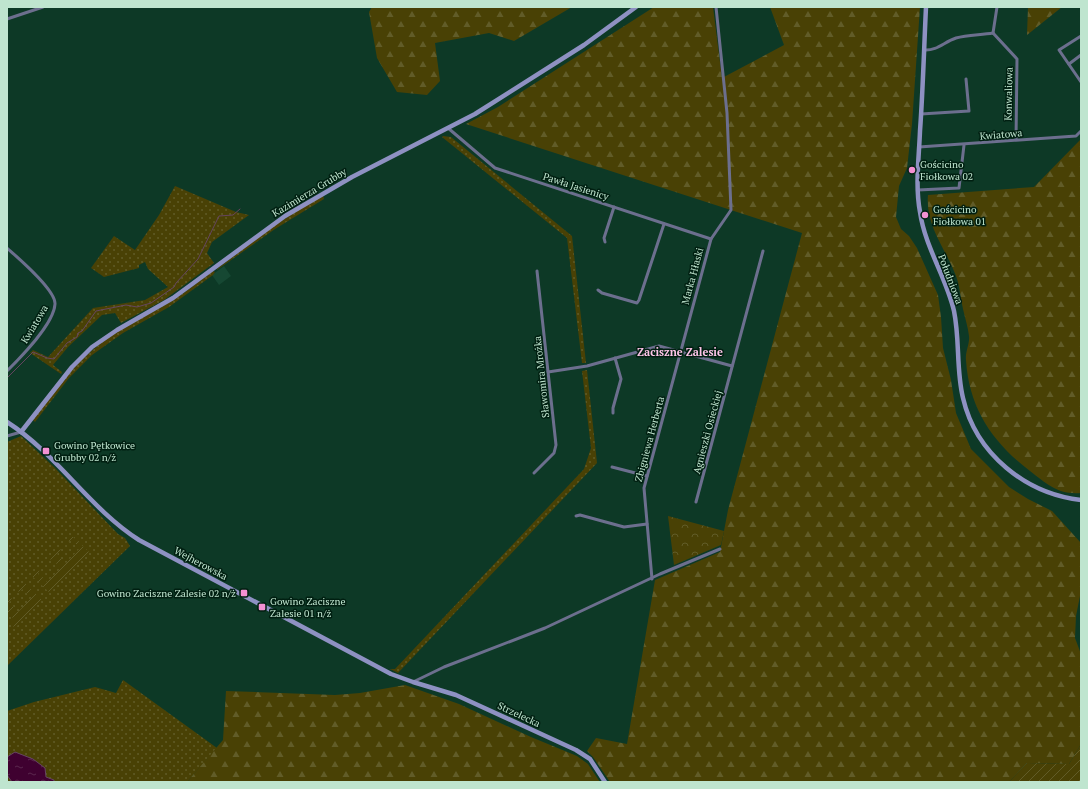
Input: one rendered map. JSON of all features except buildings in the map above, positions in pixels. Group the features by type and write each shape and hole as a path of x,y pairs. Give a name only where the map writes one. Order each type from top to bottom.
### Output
{"street":[{"path":"7,19 43,7"},
{"name":"Kazimierza Grubby","path":"21,432 65,374 104,338 173,298 265,230 305,204 352,177 475,114 584,45 636,7"},
{"name":"Marka Hłaski","path":"680,352 711,239 731,210 726,106 716,7"},
{"name":"Południowa","path":"926,7 919,147 918,190 920,213 924,234 948,291 954,312 961,388 966,407 974,426 992,454 1018,478 1040,490 1078,500"},
{"path":"924,50 932,51 948,41 957,38 993,33 997,7"},
{"name":"Konwaliowa","path":"993,33 1017,59 1016,140"},
{"path":"1081,36 1059,50 1081,82"},
{"path":"1069,64 1081,55"},
{"path":"921,114 968,111 966,79"},
{"name":"Pawła Jasienicy","path":"448,128 495,168 711,239"},
{"name":"Kwiatowa","path":"919,147 1076,136 1081,132"},
{"path":"918,190 959,188 964,145"},
{"path":"605,242 604,238 614,207"},
{"path":"598,290 602,293 637,303 640,300 664,224"},
{"name":"Kwiatowa","path":"7,248 44,284 52,294 55,304 52,314 36,341 7,371"},
{"name":"Agnieszki Osieckiej","path":"696,502 764,252"},
{"name":"Sławomira Mrożka","path":"534,473 554,453 556,445 537,271"},
{"path":"548,372 587,366 659,346 732,366"},
{"name":"Zbigniewa Herberta","path":"652,579 644,488 680,352"},
{"path":"613,413 621,379 615,358"},
{"name":"Wejherowska","path":"7,422 21,432 98,509 124,530 365,660 412,682"},
{"path":"7,436 21,432"},
{"path":"612,467 647,476"},
{"path":"576,516 580,515 624,527 647,524"},
{"path":"412,682 444,667 545,628 720,549"},
{"name":"Strzelecka","path":"412,682 464,698 576,750 590,759 605,782"}],"shaded area":[{"path":"224,266 231,276 219,285 212,275"}],"green space":[{"path":"372,7 572,7 514,41 489,33 435,43 440,81 427,95 397,92 377,58 369,12"},
{"path":"654,7 713,7 722,78 784,45 770,7 920,7 912,124 907,168 899,186 896,217 901,229 909,236 917,248 938,295 943,348 951,380 956,413 971,449 1009,487 1028,499 1052,511 1081,543 1081,591 1076,616 1075,638 1081,654 1081,744 1069,764 1027,763 1009,782 610,782 593,757 587,751 596,738 627,744 655,580 720,552 728,510 802,233 466,124 498,107"},
{"path":"1028,7 1062,7 1027,35"},
{"path":"442,137 451,137 572,236 586,363 582,363 567,238"},
{"path":"1081,139 1081,493 1073,493 1053,488 1016,460 994,436 978,409 972,394 968,377 966,357 969,336 958,282 938,240 930,218 928,195 1034,187"},
{"path":"175,186 236,212 249,215 212,242 207,253 214,263 164,300 121,323 115,313 102,315 68,347 53,365 62,372 61,374 30,353 33,350 48,357 93,308 145,300 168,287 148,269 145,262 139,265 139,268 104,277 91,268 114,236 135,250 159,215"},
{"path":"323,195 324,199 275,229 217,270 273,226"},
{"path":"213,271 215,272 213,275 169,307 123,333 92,355 69,378 35,422 33,420 69,373 103,341 121,329 180,296"},
{"path":"587,370 597,463 398,673 390,669 395,669 584,469 591,448 582,371"},
{"path":"21,436 55,468 118,534 125,538 130,546 7,666 7,442"},
{"path":"668,516 724,531 721,545 674,565"},
{"path":"72,536 89,552 50,593 32,576 40,568 38,574 47,582 61,568 52,559 46,561 59,548 61,550 57,554 66,563 80,548 72,540 66,542"},
{"path":"25,583 42,600 15,628 9,622 13,618 7,612 7,602 11,598 12,599 9,603 18,612 32,597 23,589 19,592 18,591"},
{"path":"123,680 217,748 187,782 7,782 7,711 34,702 95,687 116,693"},
{"path":"405,685 459,704 577,756 588,764 600,782 187,782 223,740 226,691 335,695 360,693"},
{"path":"1081,744 1081,782 1009,782 1027,763 1069,764"}],"water":[{"path":"15,752 33,759 45,768 46,777 54,780 54,782 12,782 7,775 7,757"}],"waterway":[{"path":"7,378 33,352 47,358 54,359 67,343 77,337 78,333 82,331 96,311 126,305 137,307 151,303 174,287 198,259 219,216 233,215 240,209"}],"place":[{"name":"Gościcino Fiołkowa 02","path":"912,170"},
{"name":"Gościcino Fiołkowa 01","path":"925,215"},
{"name":"Gowino Pętkowice Grubby 02 n/ż","path":"46,451"},
{"name":"Gowino Zaciszne Zalesie 02 n/ż","path":"244,593"},
{"name":"Gowino Zaciszne Zalesie 01 n/ż","path":"262,607"}],"district":[{"name":"Zaciszne Zalesie","path":"680,352"}]}
